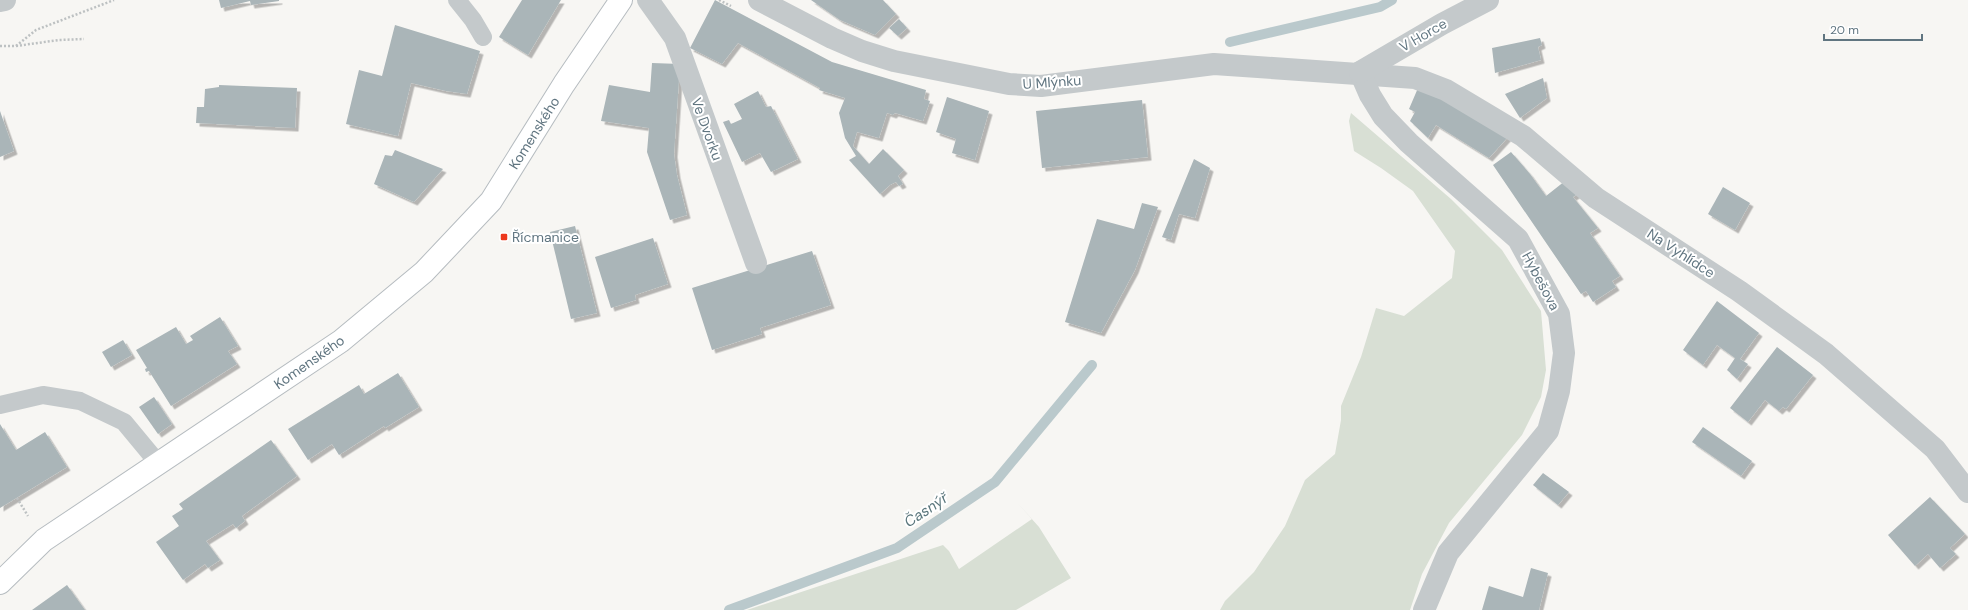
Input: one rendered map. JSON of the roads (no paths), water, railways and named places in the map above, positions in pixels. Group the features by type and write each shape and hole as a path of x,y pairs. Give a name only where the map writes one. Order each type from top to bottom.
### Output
{"main road":[{"name":"Komenského","path":"0,583 41,542 341,341 424,272 491,201 564,84 621,0"}],"street":[{"path":"0,1 5,0"},
{"name":"Ve Dvorku","path":"648,0 675,38 756,263"},
{"name":"U Mlýnku","path":"759,0 832,38 862,51 894,61 1009,84 1041,86 1214,64 1360,72"},
{"name":"V Horce","path":"1360,72 1442,24 1488,0"},
{"name":"Na Vyhlídce","path":"1360,72 1415,78 1446,90 1523,136 1596,198 1739,291 1826,354 1935,449 1968,492"},
{"name":"Hybešova","path":"1360,72 1370,95 1383,116 1409,142 1518,239 1559,314 1564,353 1559,390 1548,431 1448,553 1424,610"}],"lane":[{"path":"457,0 473,20 483,37"},
{"path":"0,405 42,395 80,400 124,422 158,463"}],"waterway":[{"name":"Časnýř","path":"1230,42 1380,7 1392,0"},
{"name":"Časnýř","path":"729,610 897,548 995,482 1092,365"}],"place":[{"name":"Řícmanice","path":"504,237"}]}
